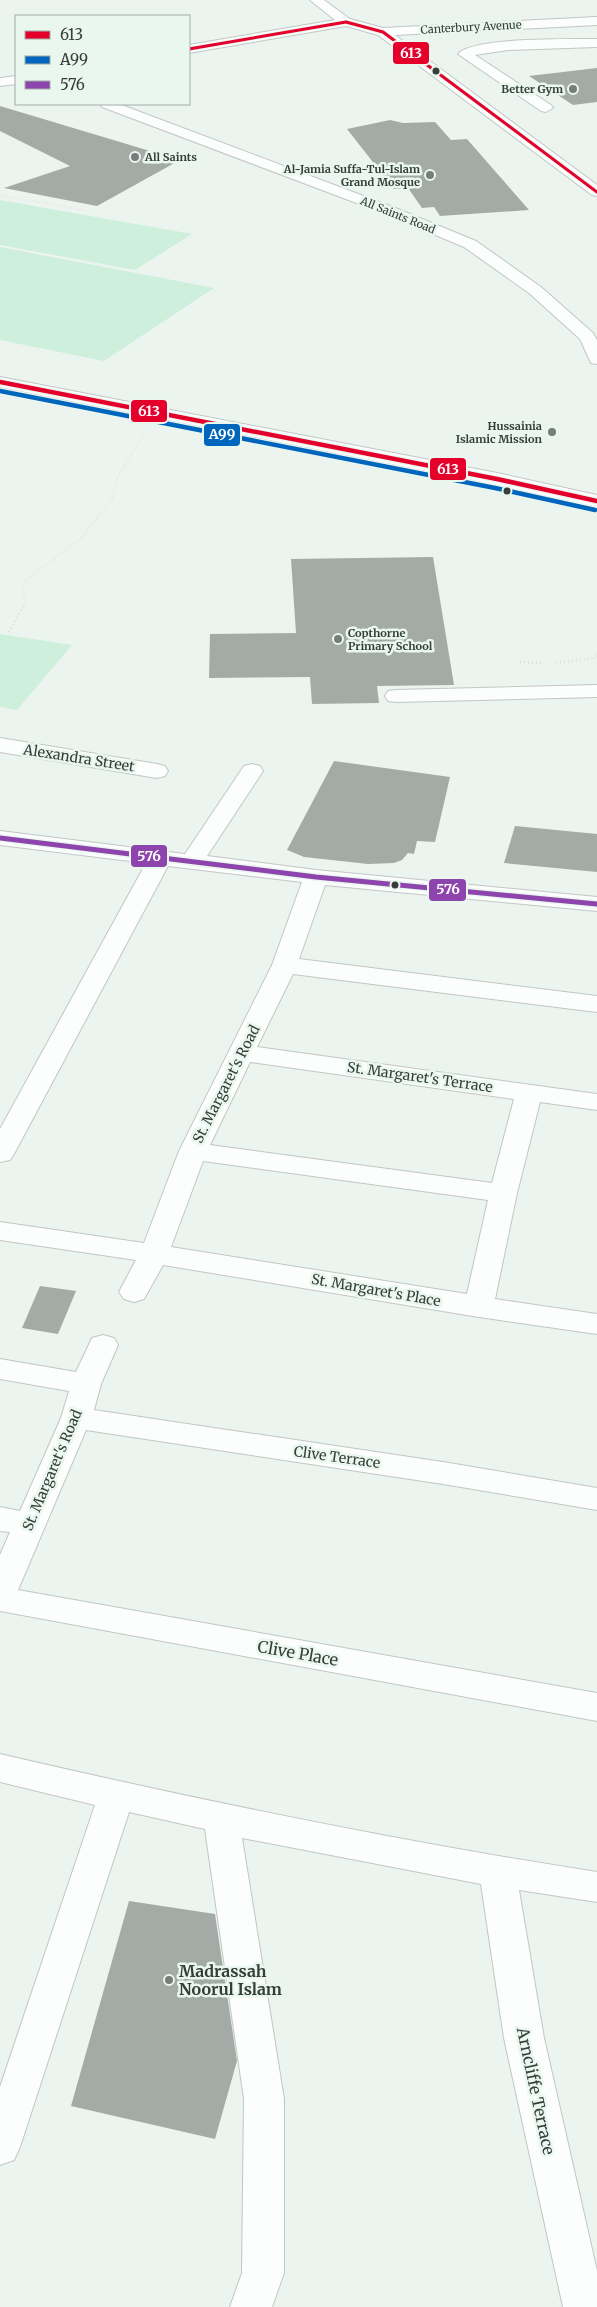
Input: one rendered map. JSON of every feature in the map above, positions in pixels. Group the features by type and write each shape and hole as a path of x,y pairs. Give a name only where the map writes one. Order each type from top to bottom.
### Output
{"street":[{"path":"316,0 346,22"},
{"name":"Canterbury Avenue","path":"346,22 383,32 597,21"},
{"path":"190,49 346,22"},
{"path":"383,32 597,192"},
{"path":"546,108 465,54 478,50 529,44 597,43"},
{"path":"541,57 597,48"},
{"path":"482,66 502,63"},
{"path":"0,82 15,80"},
{"name":"All Saints Road","path":"110,105 388,210 470,244 535,290 587,337 597,359"},
{"path":"0,382 478,475 597,501"},
{"path":"396,696 597,691"},
{"name":"Alexandra Street","path":"0,746 157,771"},
{"path":"191,863 252,771"},
{"path":"0,838 316,877 597,904"},
{"path":"0,1154 160,859"},
{"name":"St. Margaret's Road","path":"134,1292 155,1252 193,1151 285,965 316,877"},
{"path":"285,965 597,1004"},
{"name":"St. Margaret's Terrace","path":"242,1053 597,1102"},
{"path":"479,1307 503,1193 529,1092"},
{"path":"193,1151 503,1193"},
{"name":"St. Margaret's Place","path":"0,1231 155,1252 479,1307 597,1324"},
{"name":"St. Margaret's Road","path":"0,1593 14,1522 76,1418 86,1384 103,1346"},
{"path":"0,1369 86,1384"},
{"name":"Clive Terrace","path":"76,1418 443,1472 597,1499"},
{"name":"Clive Place","path":"0,1599 597,1707"},
{"path":"0,1768 116,1796 221,1818 498,1873 597,1887"},
{"path":"0,2147 116,1796"},
{"path":"221,1818 264,2099 263,2273 251,2307"},
{"name":"Arncliffe Terrace","path":"498,1873 524,2038 584,2307"}],"path":[{"path":"0,195 82,210"},
{"path":"9,632 25,604 23,583 82,537 112,499 118,476 143,436"},
{"path":"554,663 592,658 597,655"},
{"path":"520,662 546,663"}],"green space":[{"path":"0,200 192,234 135,270 0,245"},
{"path":"0,247 214,288 104,361 0,340"},
{"path":"0,634 72,645 17,710 0,707"}],"building":[{"name":"Better Gym","path":"597,68 597,102 573,105 529,76"},
{"path":"0,106 180,160 97,206 4,188 70,166 0,131"},
{"name":"Al-Jamia Suffa-Tul-Islam Grand Mosque","path":"390,120 403,123 435,122 451,140 467,139 529,210 440,216 434,207 422,208 408,188 394,189 347,129"},
{"path":"433,557 454,685 377,686 379,703 312,704 310,677 209,678 210,634 296,633 291,559"},
{"path":"334,761 450,777 435,842 417,841 414,854 408,853 402,860 394,863 368,864 304,857 287,850"},
{"path":"515,826 597,834 597,872 504,863"},
{"path":"40,1286 76,1291 58,1334 22,1328"},
{"name":"Madrassah Noorul Islam","path":"129,1901 215,1914 237,2061 215,2139 71,2106"}],"transit line":[{"name":"613","path":"190,49 346,22 383,32 597,192"},
{"name":"613","path":"0,382 497,479 597,501"},
{"name":"A99","path":"0,391 495,488 595,510"},
{"name":"576","path":"0,838 316,877 597,904"}],"place":[{"name":"Better Gym","path":"573,89"},
{"name":"All Saints","path":"135,157"},
{"name":"Al-Jamia Suffa-Tul-Islam Grand Mosque","path":"430,175"},
{"name":"Hussainia Islamic Mission","path":"552,432"},
{"name":"Copthorne Primary School","path":"338,639"},
{"name":"Madrassah Noorul Islam","path":"169,1980"}]}
